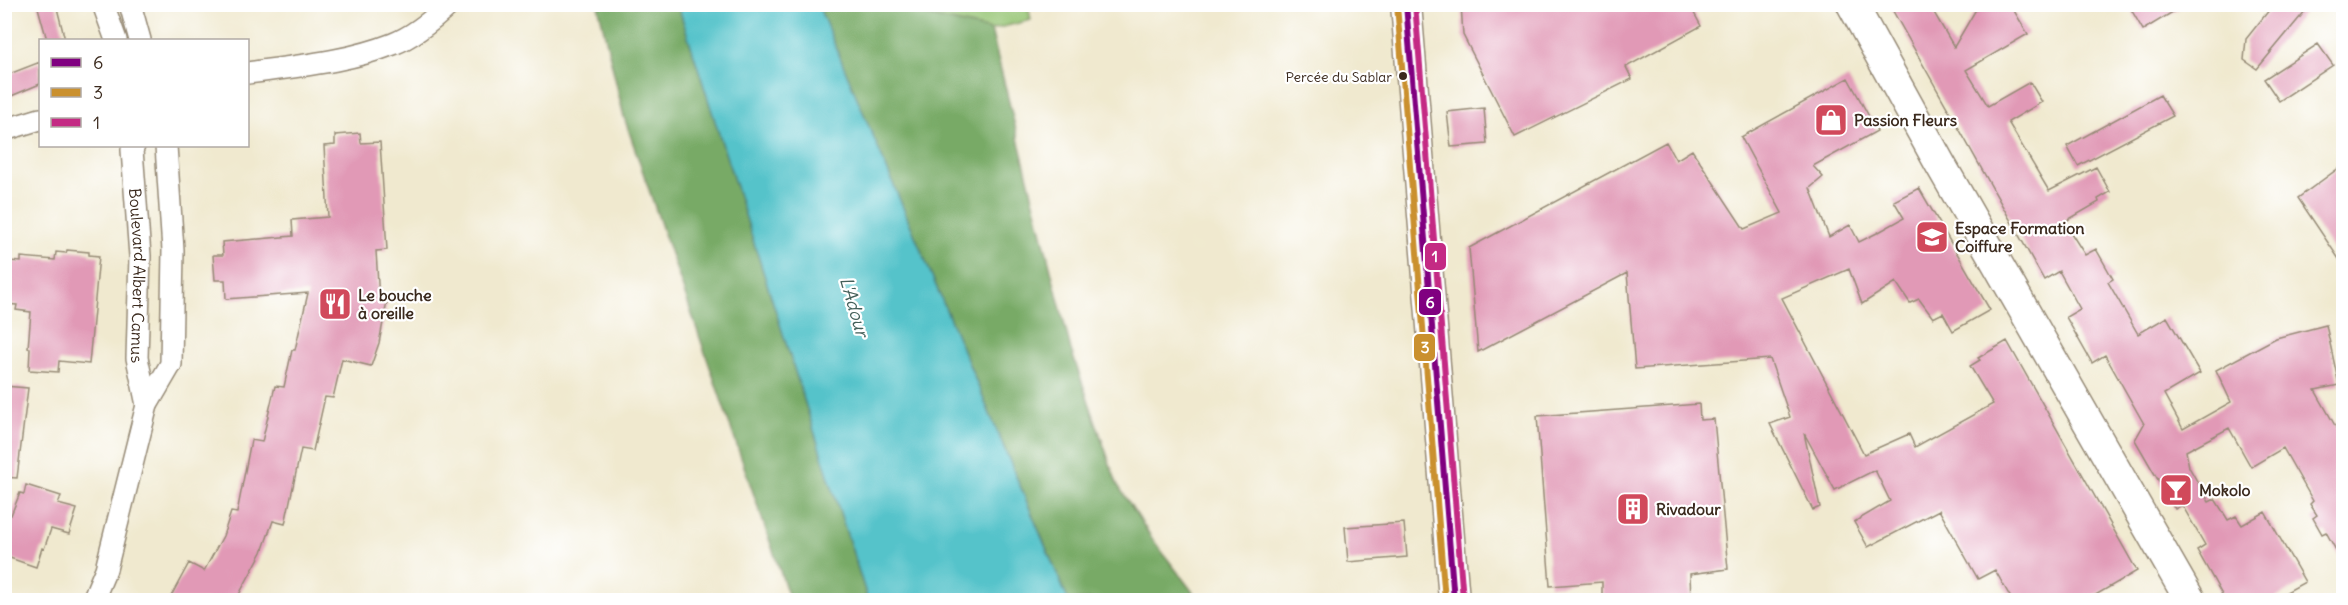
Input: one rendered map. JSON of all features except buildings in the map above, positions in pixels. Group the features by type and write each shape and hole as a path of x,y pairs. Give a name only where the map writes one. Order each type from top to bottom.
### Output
{"main road":[{"path":"1406,4 1454,600"},
{"path":"1852,4 1956,193 2190,600"}],"street":[{"path":"104,4 116,39"},
{"path":"130,4 140,39"},
{"path":"249,74 341,59 394,44 423,27 450,4"},
{"path":"4,130 39,119"},
{"name":"Boulevard Albert Camus","path":"134,147 140,256 137,358 147,405"},
{"name":"Boulevard Albert Camus","path":"93,600 106,569 147,405 171,364 173,250 166,147"}],"green space":[{"path":"598,5 678,5 868,600 790,600 624,117"},
{"path":"818,5 882,5 991,30 1071,350 1117,484 1153,540 1199,600 1068,600"},
{"path":"882,5 1028,5 1031,20 991,30"}],"water":[{"name":"L'Adour","path":"678,5 818,5 1068,600 868,600"}],"transit line":[{"name":"6","path":"1406,4 1454,600"},
{"name":"1","path":"1415,4 1463,599"},
{"name":"3","path":"1397,5 1445,600"}],"place":[{"name":"Percée du Sablar","path":"1403,76"},
{"name":"Passion Fleurs","path":"1831,120"},
{"name":"Espace Formation Coiffure","path":"1932,237"},
{"name":"Le bouche à oreille","path":"335,304"},
{"name":"Mokolo","path":"2176,490"},
{"name":"Rivadour","path":"1633,509"}]}
